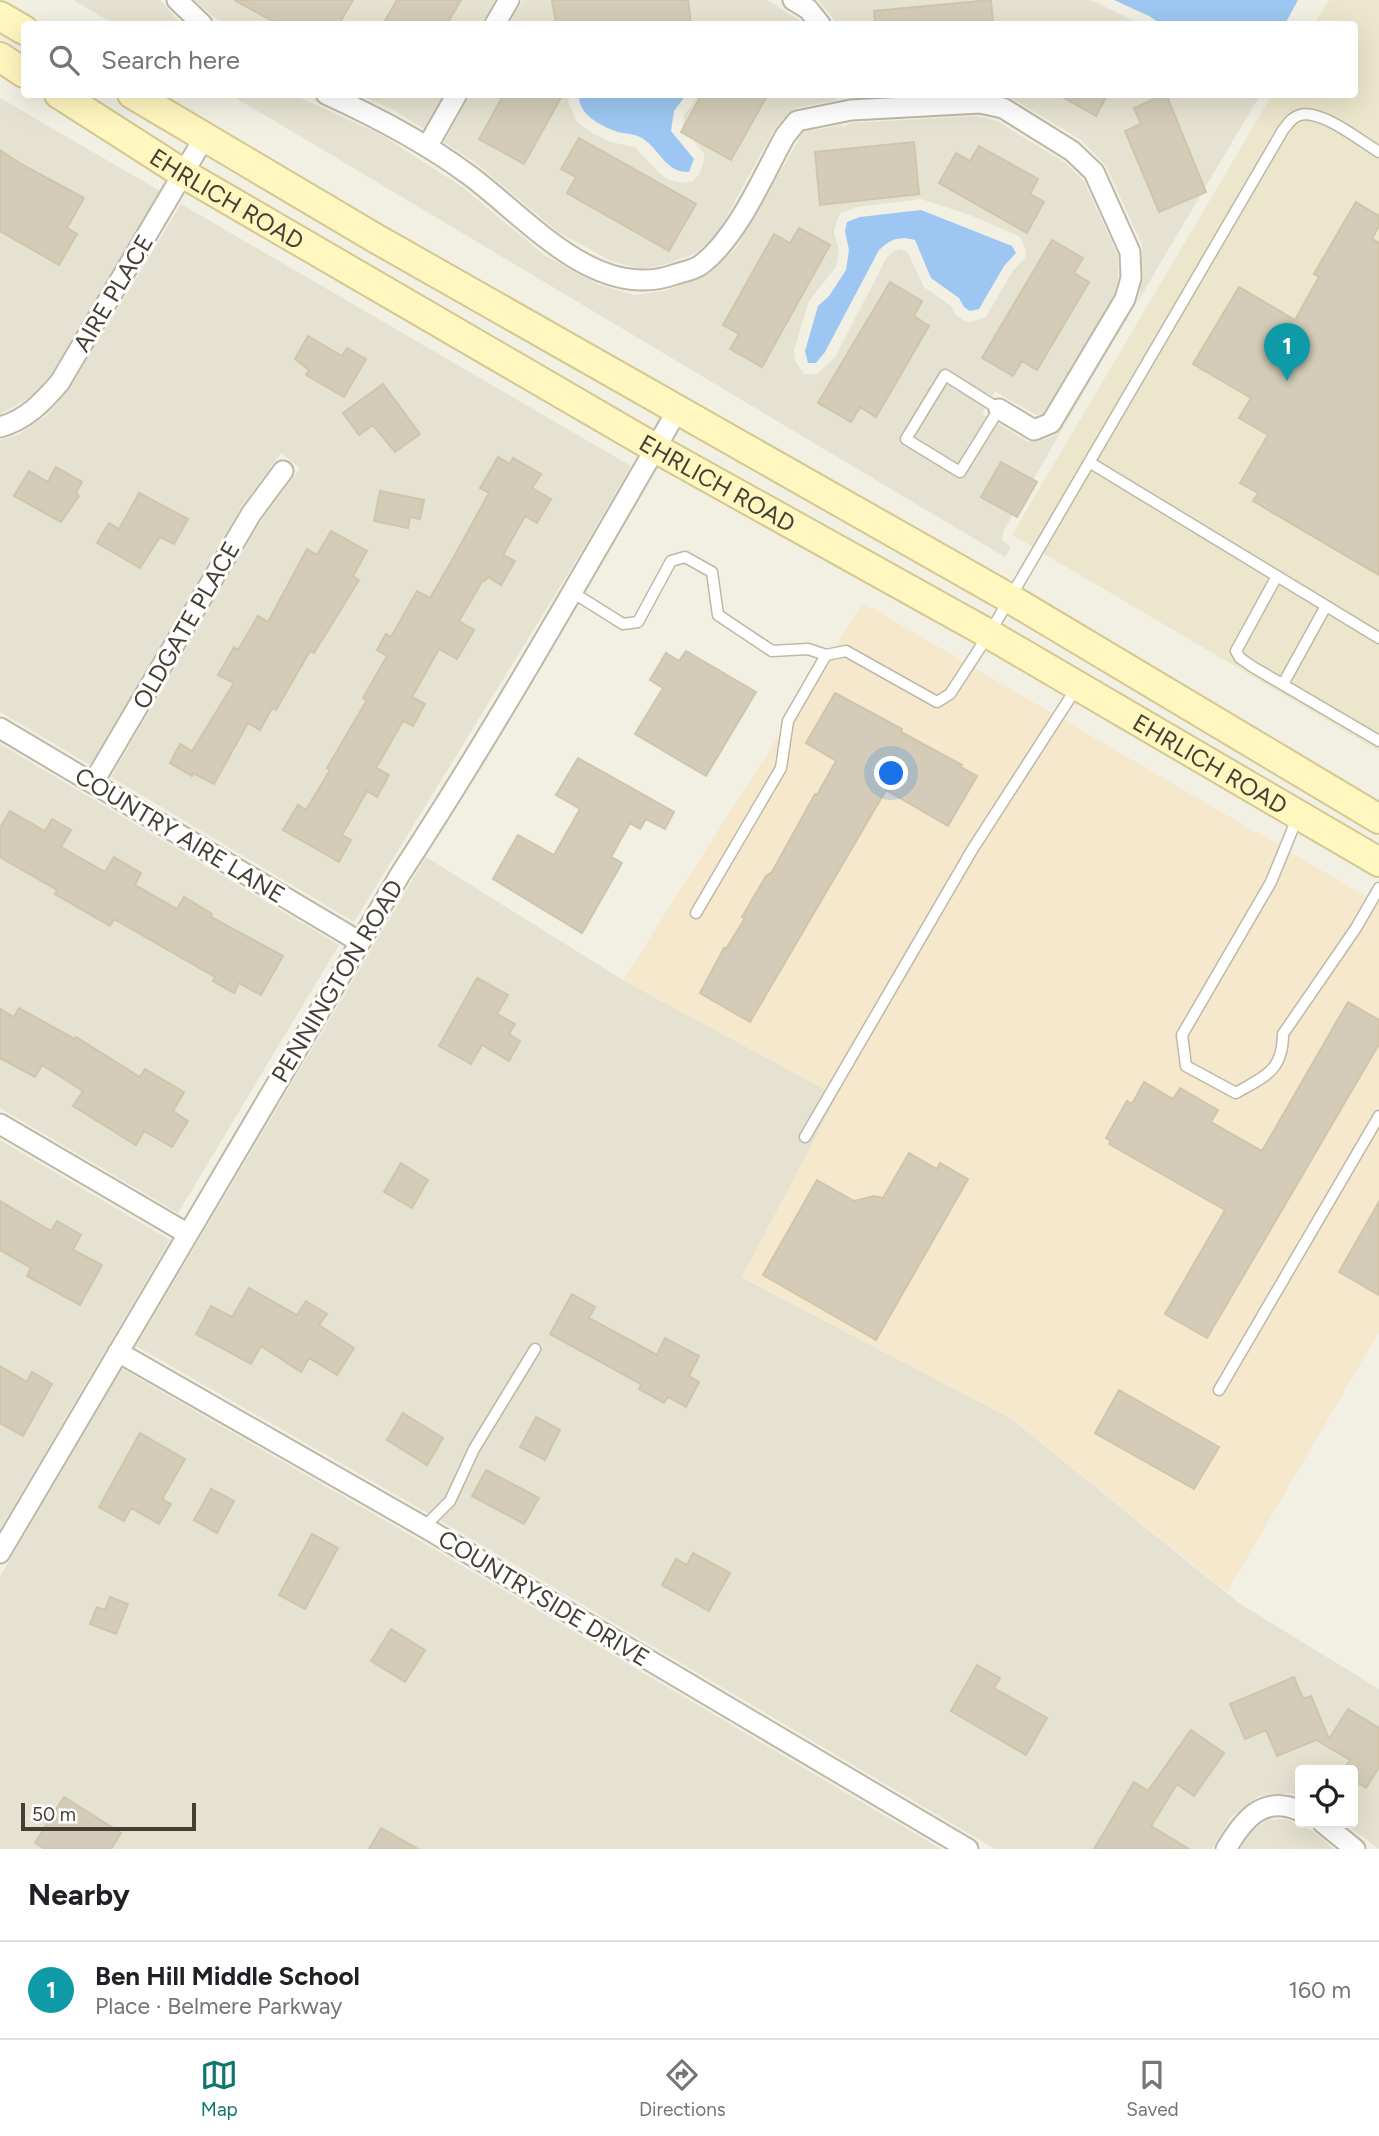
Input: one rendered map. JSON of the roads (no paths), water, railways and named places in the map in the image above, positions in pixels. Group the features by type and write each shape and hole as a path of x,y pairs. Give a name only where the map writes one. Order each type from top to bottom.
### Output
{"main road":[{"path":"0,16 21,28"},
{"name":"EHRLICH ROAD","path":"65,98 184,174 655,448 989,634 1379,862"},
{"name":"EHRLICH ROAD","path":"138,98 677,411 1009,598 1379,819"}],"street":[{"path":"177,0 199,21"},
{"path":"497,21 509,0"},
{"path":"793,0 808,9 818,21"},
{"path":"335,98 387,122 428,147 469,175 551,243 606,274 639,282 665,278 700,266 726,242 785,136 797,121 849,102 980,103 1003,108 1072,150 1094,172 1130,252 1131,278 1125,299 1051,423 1034,430 999,409"},
{"path":"428,147 455,98"},
{"name":"AIRE PLACE","path":"0,427 12,424 38,408 60,382 204,138"},
{"name":"PENNINGTON ROAD","path":"0,1553 677,411"},
{"name":"OLDGATE PLACE","path":"93,783 251,514 283,471"},
{"name":"COUNTRY AIRE LANE","path":"0,728 360,942"},
{"path":"0,1124 188,1234"},
{"name":"COUNTRYSIDE DRIVE","path":"118,1352 424,1527 968,1849"},
{"path":"1226,1849 1241,1824 1264,1807 1290,1806 1295,1808"},
{"path":"1329,1828 1355,1849"}],"lane":[{"path":"572,592 623,624 638,622 671,561 685,557 712,572 718,615 772,651 808,649 826,655 846,651 937,702 950,694 989,634 1283,130 1301,114 1317,114 1379,152"},
{"path":"945,375 999,409 960,472 906,439 945,375"},
{"path":"1089,462 1379,638"},
{"path":"1277,576 1236,651 1240,658 1379,741"},
{"path":"1283,684 1326,606"},
{"path":"696,913 781,768 788,721 826,655"},
{"path":"805,1137 972,850 1077,687"},
{"path":"1299,815 1271,882 1182,1035 1186,1066 1236,1093 1270,1073 1283,1052 1283,1034 1356,928 1379,888"},
{"path":"1219,1390 1379,1116"},
{"path":"424,1527 450,1501 474,1449 535,1349"}],"water":[{"path":"1114,0 1298,0 1287,21 1156,21"},
{"path":"579,98 684,98 674,111 671,131 694,159 689,172 668,165 642,138 615,131 596,122 582,108"},
{"path":"921,210 1012,246 1016,253 1004,266 979,309 970,311 959,298 931,278 915,240 895,239 879,250 825,352 816,363 808,363 805,351 818,306 829,296 846,270 849,250 845,231 847,222 860,217"}],"place":[{"name":"Ben Hill Middle School","path":"1287,381"}]}
